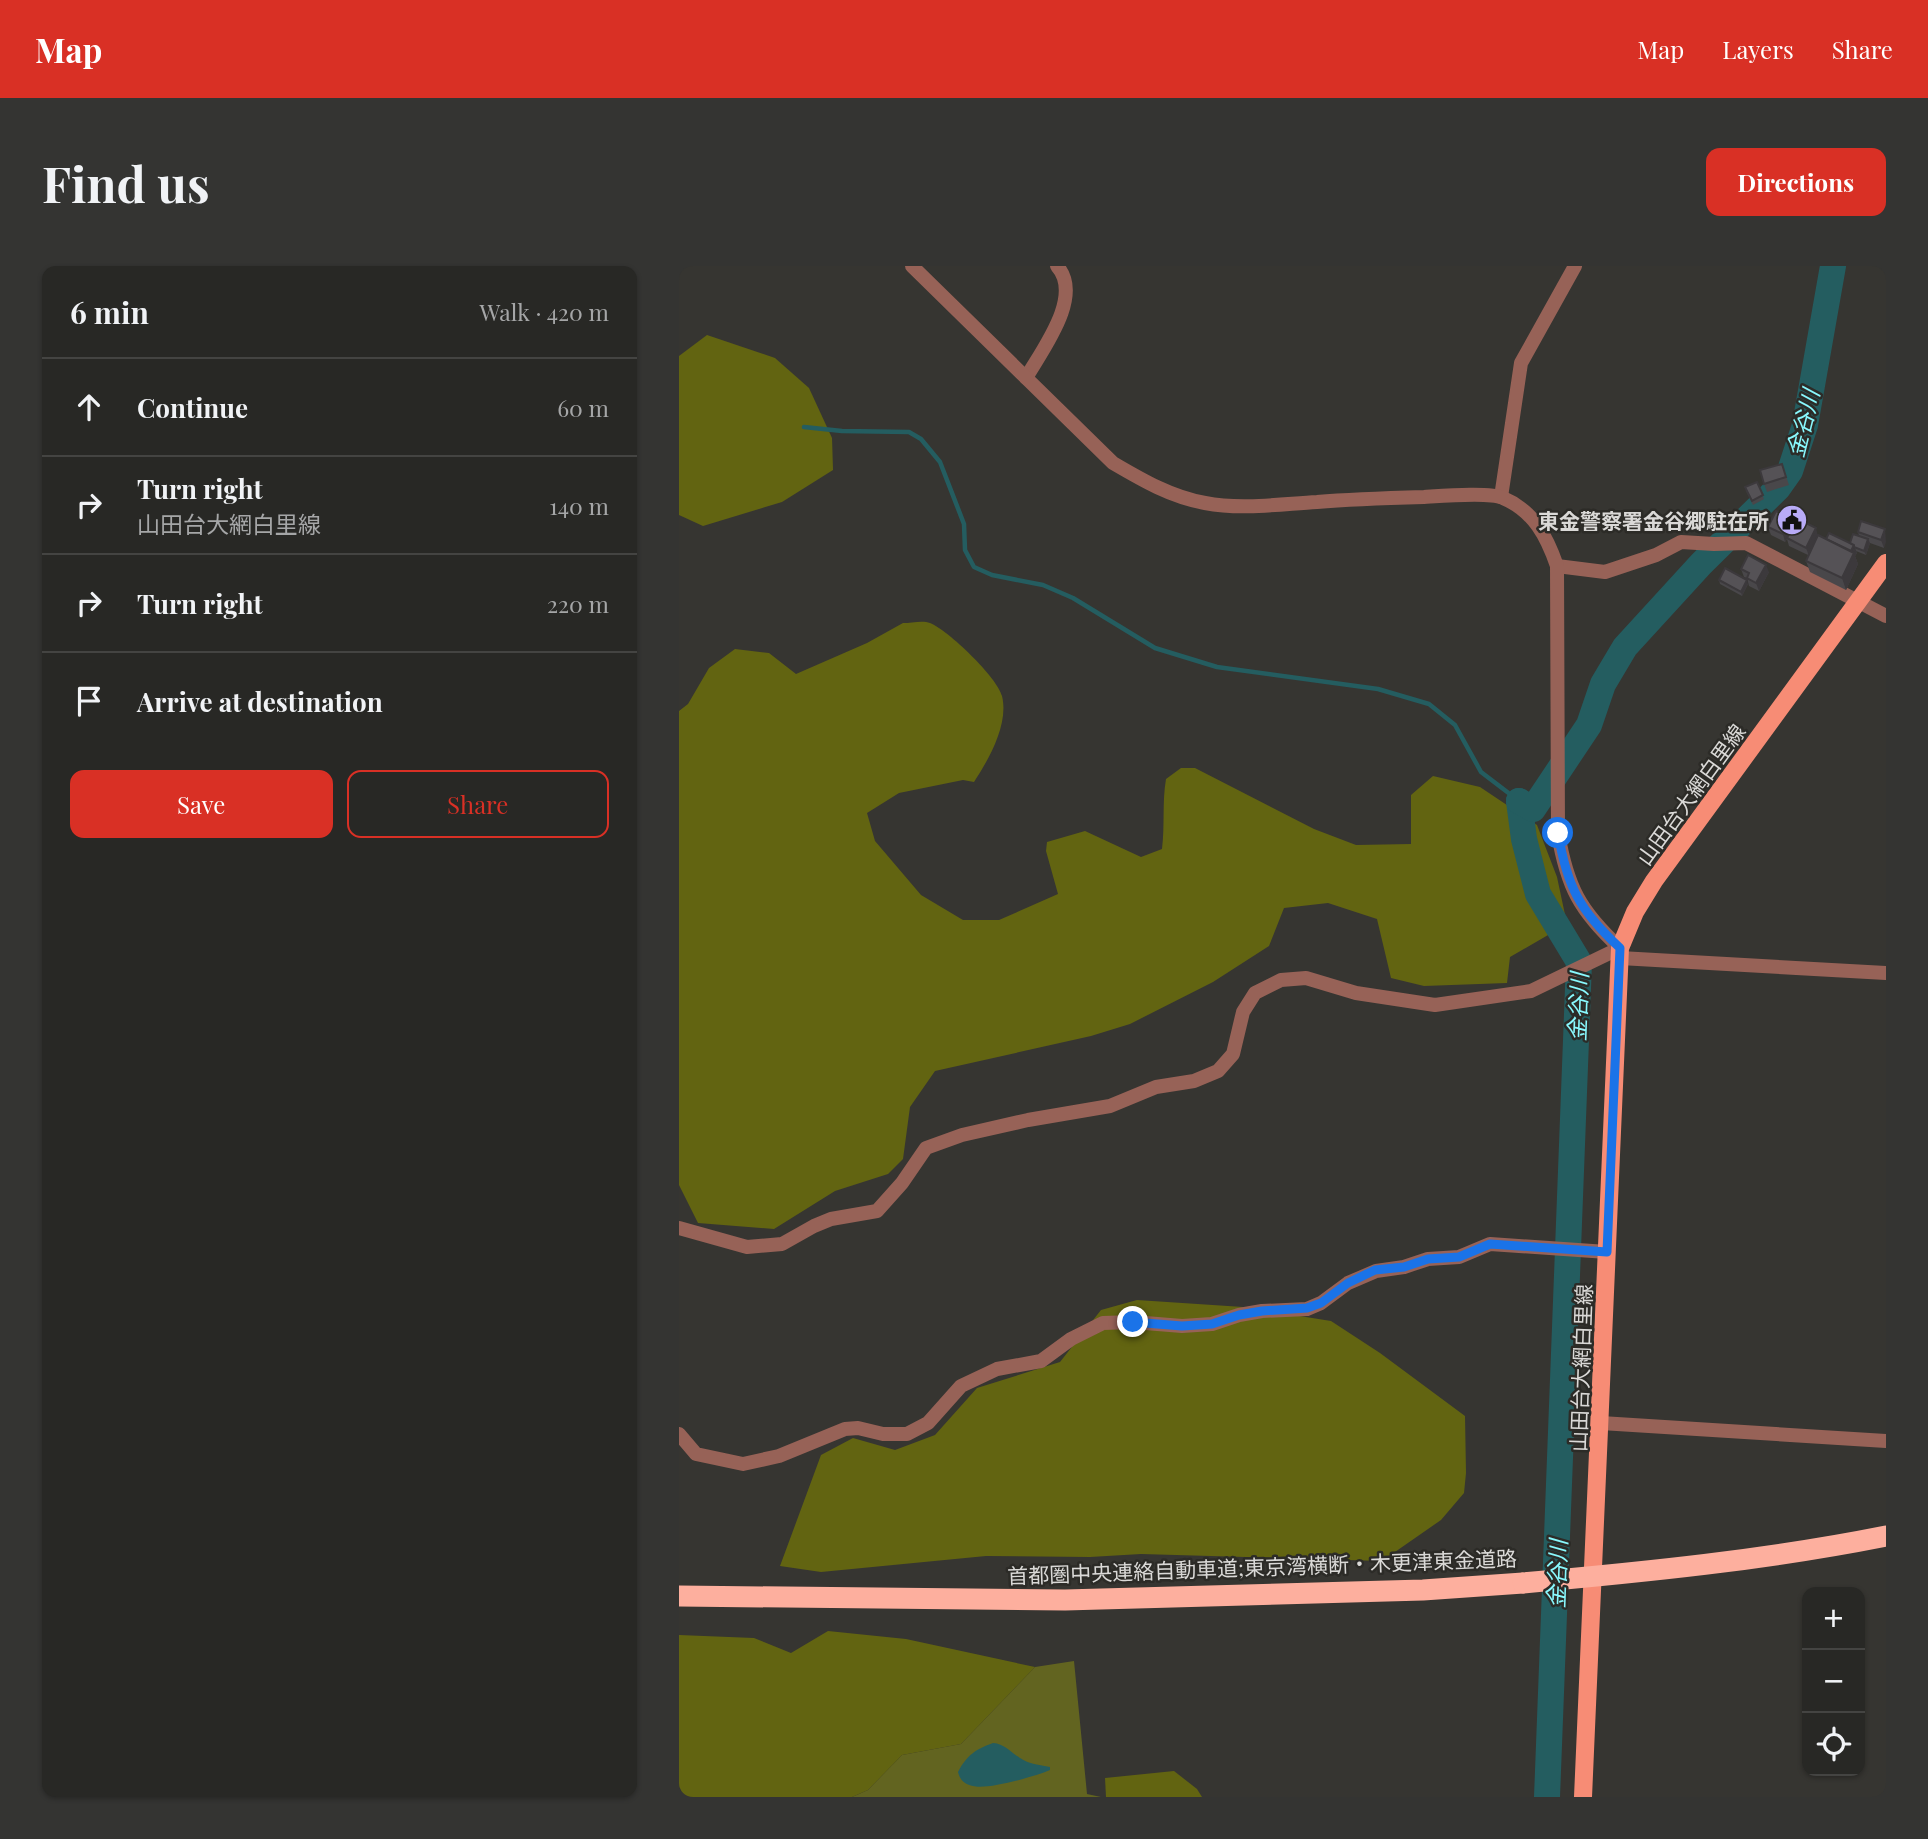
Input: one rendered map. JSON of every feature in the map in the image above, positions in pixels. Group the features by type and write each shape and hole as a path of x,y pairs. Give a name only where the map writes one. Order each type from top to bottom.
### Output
{"highway":[{"name":"首都圏中央連絡自動車道;東京湾横断・木更津東金道路","path":"679,1596 1065,1600 1409,1590 1643,1572 1752,1558 1886,1536"}],"main road":[{"name":"山田台大網白里線","path":"1583,1797 1620,953 1635,912 1654,881 1886,563"}],"street":[{"path":"912,266 1113,463 1155,486 1207,504 1267,506 1443,496 1501,496 1536,521 1548,540 1557,566 1558,833 1563,864 1580,906 1620,953"},
{"path":"1026,378 1059,322 1066,293 1064,274 1057,266"},
{"path":"1501,496 1521,363 1575,266"},
{"path":"1557,566 1605,572 1656,555 1681,542 1746,543 1886,616"},
{"path":"679,1228 747,1247 782,1244 831,1219 877,1211 902,1183 926,1148 962,1135 1110,1106 1156,1087 1193,1081 1218,1072 1233,1054 1243,1012 1255,993 1282,980 1306,978 1356,993 1435,1005 1531,992 1620,953 1886,973"},
{"path":"679,1434 696,1454 743,1464 779,1456 845,1429 907,1434 928,1423 961,1386 997,1369 1041,1361 1071,1339 1103,1323 1133,1322 1182,1326 1212,1324 1251,1313 1307,1308 1321,1303 1348,1283 1375,1270 1404,1267 1428,1259 1459,1257 1490,1244 1607,1252"},
{"path":"1601,1423 1886,1441"}],"shaded area":[{"path":"707,335 775,358 809,388 832,438 833,470 782,502 703,526 679,515 679,356"},
{"path":"927,622 938,627 971,655 992,678 1002,696 1003,718 1000,729 974,782 963,780 899,793 867,813 875,841 921,895 963,920 999,920 1058,894 1046,851 1047,842 1085,831 1141,857 1162,849 1166,779 1181,768 1195,768 1314,829 1356,845 1411,844 1411,795 1433,776 1480,787 1537,825 1557,877 1567,924 1510,957 1507,983 1424,986 1391,978 1377,919 1328,903 1284,908 1269,946 1213,982 1130,1024 1091,1036 935,1071 910,1107 903,1159 888,1174 835,1191 774,1229 698,1223 679,1185 679,711 688,704 709,668 735,649 769,653 796,674 867,643 903,623"},
{"path":"1137,1300 1243,1307 1331,1321 1380,1353 1465,1416 1464,1493 1441,1520 1382,1561 1141,1554 1090,1557 986,1556 821,1572 780,1566 821,1455 853,1438 895,1450 935,1435 977,1388 1060,1362 1101,1310"},
{"path":"828,1631 906,1639 1035,1667 961,1744 902,1755 868,1790 852,1797 679,1797 679,1635 754,1638 791,1653"},
{"path":"1074,1661 1087,1794 1101,1797 852,1797 868,1790 902,1755 961,1744 1035,1667"},
{"path":"1174,1771 1197,1789 1202,1797 1106,1797 1105,1778"}],"water":[{"path":"993,1743 1027,1762 1050,1767 1050,1770 989,1786 980,1787 965,1783 958,1772 965,1761 977,1750"}],"building":[{"path":"1782,464 1786,477 1764,484 1760,470"},
{"path":"1757,482 1763,495 1752,501 1745,487"},
{"path":"1776,511 1790,518 1783,534 1768,527"},
{"path":"1796,518 1816,528 1806,548 1787,538"},
{"path":"1861,521 1885,529 1881,540 1858,532"},
{"path":"1829,533 1854,545 1851,551 1826,539"},
{"path":"1853,534 1868,539 1864,551 1850,543"},
{"path":"1818,535 1854,553 1842,578 1806,561"},
{"path":"1748,555 1766,565 1756,583 1747,578 1749,573 1741,569"},
{"path":"1725,568 1747,580 1741,592 1719,580"}],"waterway":[{"name":"金谷川","path":"1519,801 1533,809 1589,725 1603,684 1625,647 1701,564 1778,488 1790,471 1805,425 1833,266"},
{"path":"804,427 842,431 909,432 921,439 940,462 964,524 965,550 974,567 992,575 1043,585 1073,598 1155,648 1217,667 1378,689 1429,704 1455,725 1481,772 1519,801"},
{"name":"金谷川","path":"1519,801 1524,839 1538,894 1579,962 1547,1797"}],"place":[{"name":"東金警察署金谷郷駐在所","path":"1792,520"}],"route":[{"path":"1133,1322 1182,1326 1212,1324 1262,1311 1307,1308 1321,1303 1348,1283 1375,1270 1404,1267 1428,1259 1459,1257 1490,1244 1607,1252 1620,948 1595,925 1580,906 1563,864 1558,833"}]}
